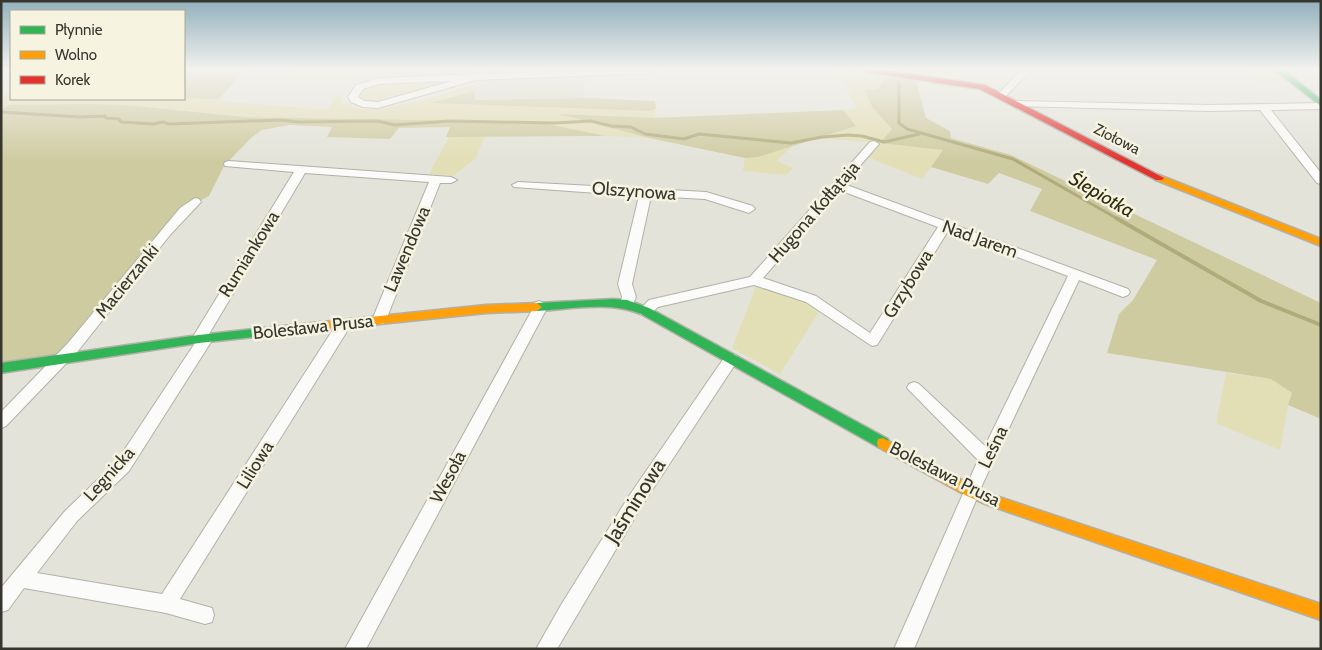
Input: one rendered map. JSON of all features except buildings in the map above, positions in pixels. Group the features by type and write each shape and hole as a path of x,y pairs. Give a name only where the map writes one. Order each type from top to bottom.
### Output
{"street":[{"path":"355,100 363,104 378,105 395,100"},
{"name":"Ziołowa","path":"1010,100 1168,182 1321,243"},
{"path":"1017,104 1264,108 1321,105"},
{"path":"1264,108 1321,181"},
{"name":"Hugona Kołłątaja","path":"754,280 874,144"},
{"path":"229,164 451,180"},
{"name":"Rumiankowa","path":"203,338 301,170"},
{"name":"Lawendowa","path":"379,320 436,179"},
{"name":"Olszynowa","path":"518,184 706,196 749,209"},
{"name":"Nad Jarem","path":"838,186 1123,292"},
{"path":"627,304 629,297 625,284 646,192"},
{"name":"Macierzanki","path":"1,422 73,347 178,218 195,202"},
{"name":"Grzybowa","path":"754,280 811,299 872,341 945,226"},
{"name":"Leśna","path":"904,649 987,459 1075,275"},
{"path":"645,310 654,302 754,280"},
{"name":"Bolesława Prusa","path":"1,368 203,338 379,320 539,306 627,304 645,310 972,492 993,501 1321,612"},
{"name":"Wesoła","path":"356,649 534,319 539,306"},
{"name":"Liliowa","path":"166,604 341,329 342,324"},
{"name":"Legnicka","path":"1,603 84,502 122,466 203,338"},
{"name":"Jaśminowa","path":"546,649 583,583 655,468 731,359"},
{"name":"Bolesława Prusa","path":"914,388 987,459"},
{"path":"21,579 166,604 205,615"}],"shaded area":[{"path":"1,100 223,100 327,110 333,100 341,100 345,105 348,103 352,107 365,109 397,106 414,102 442,100 433,103 648,111 656,109 655,118 562,114 649,138 605,136 538,122 245,117 126,105 9,105 1,109"},
{"path":"363,100 381,100 380,102"},
{"path":"441,100 640,100 655,101 656,109 648,111 431,103"},
{"path":"853,100 869,100 872,107 892,129 881,143 944,150 922,179 858,153 868,142 818,138 856,126 843,110 857,109"},
{"path":"869,100 921,100 926,118 950,131 951,138 1011,155 1321,303 1321,419 1288,405 1292,393 1271,379 1107,353 1119,314 1133,300 1157,260 1030,211 1042,189 999,173 988,184 931,167 943,150 880,143 892,129 872,107"},
{"path":"9,105 126,105 245,117 538,122 605,136 446,137 450,127 399,128 390,139 327,137 332,127 289,125 262,130 251,138 224,166 209,196 196,203 71,345 52,358 1,365 1,109"},
{"path":"843,110 856,126 758,157 745,158 649,138 559,114 655,118"},
{"path":"449,137 485,137 475,159 453,176 429,174"},
{"path":"793,146 776,161 793,168 786,175 743,171 745,158 758,157"},
{"path":"757,284 799,298 819,312 780,374 732,348"},
{"path":"1226,373 1271,379 1292,393 1280,450 1216,423"}],"waterway":[{"name":"Ślepiotka","path":"899,100 899,123 907,129 1013,159 1118,219"},
{"path":"1,112 80,117 105,116 106,118 119,119 121,122 153,124 163,122 169,124 280,120 299,122 377,121 395,125 449,121 554,123 591,121 611,126 631,127 645,134 684,139 699,134 791,143 822,137 848,135 862,136 884,142 919,134"},
{"name":"Ślepiotka","path":"1116,218 1261,301 1321,325"}],"traffic: fast":[{"path":"1316,100 1321,104"},
{"path":"537,307 613,303 627,304 645,311 883,443"},
{"path":"1,368 199,339 264,332"}],"traffic: slow":[{"path":"1159,178 1321,243"},
{"path":"264,332 486,309 537,307"},
{"path":"883,443 972,492 993,501 1321,612"}],"traffic: jam":[{"path":"1008,100 1159,178"}]}
